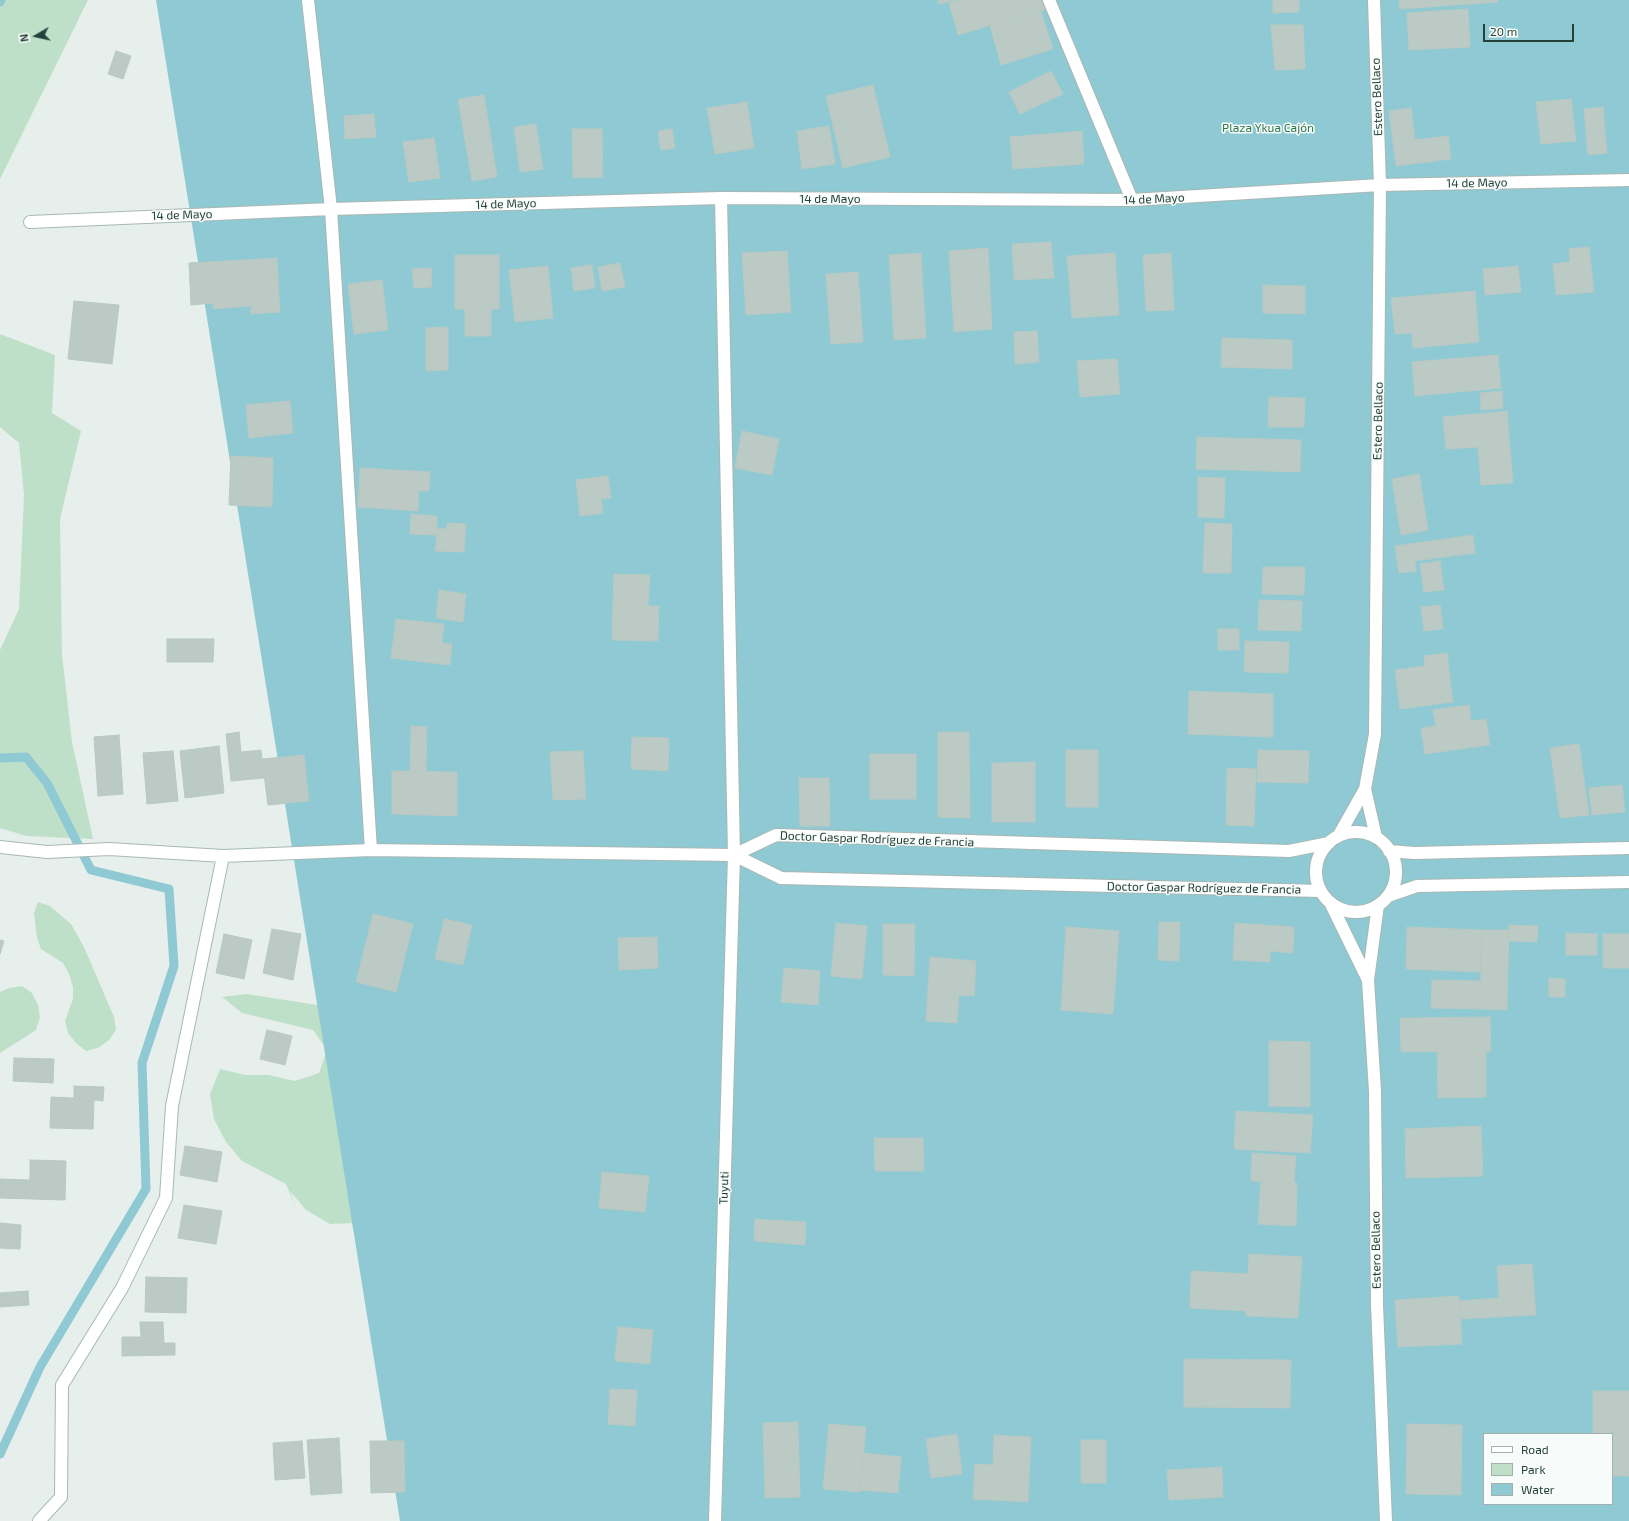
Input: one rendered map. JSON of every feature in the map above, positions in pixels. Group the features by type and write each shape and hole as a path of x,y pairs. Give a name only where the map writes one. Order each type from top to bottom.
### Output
{"street":[{"path":"308,0 331,209 371,850"},
{"path":"1049,0 1132,200"},
{"name":"Estero Bellaco","path":"1339,835 1365,789 1375,734 1380,185 1374,0"},
{"name":"14 de Mayo","path":"30,222 331,209 722,198 1132,200 1380,185 1629,180"},
{"name":"Tuyuti","path":"715,1521 734,854 722,198"},
{"path":"1365,789 1376,836 1394,858 1396,871 1394,884 1388,896 1378,905 1366,910 1353,912 1340,908 1329,902 1321,891 1317,879 1316,866 1321,853 1329,843 1339,835 1352,832 1364,832 1376,836"},
{"name":"Doctor Gaspar Rodríguez de Francia","path":"734,854 776,835 1289,851 1329,843"},
{"path":"0,847 47,852 109,849 223,856 371,850 734,854"},
{"path":"1389,851 1414,853 1629,848"},
{"name":"Doctor Gaspar Rodríguez de Francia","path":"734,854 781,878 1321,891"},
{"path":"39,1521 61,1497 62,1385 122,1288 166,1198 172,1106 223,856"},
{"path":"1388,896 1417,886 1629,882"},
{"name":"Estero Bellaco","path":"1329,902 1368,980"},
{"name":"Estero Bellaco","path":"1378,905 1368,980 1375,1091 1377,1305 1386,1521"}],"green space":[{"path":"0,0 88,0 0,179"},
{"path":"0,334 55,355 52,413 81,431 60,519 62,655 72,742 93,839 26,836 0,828 0,650 19,609 24,495 19,443 0,427"},
{"path":"38,902 50,906 71,924 84,947 114,1017 116,1030 109,1040 98,1048 86,1051 76,1043 68,1033 65,1021 73,999 73,987 69,974 63,963 41,949 37,938 34,913"},
{"path":"22,986 32,993 38,1005 40,1017 36,1030 0,1053 0,992 9,988"},
{"path":"246,994 370,1013 356,1223 330,1224 306,1210 290,1191 296,1208 286,1184 242,1161 226,1142 214,1119 210,1094 220,1069 245,1075 269,1075 295,1081 319,1073 327,1050 313,1030 242,1013 222,997"}],"water":[{"path":"156,0 1629,0 1629,1521 400,1521"}],"building":[{"path":"938,0 954,0 939,4"},
{"path":"958,0 1043,0 1046,9 958,35 949,3"},
{"path":"1273,0 1299,0 1299,12 1273,13"},
{"path":"1399,0 1498,0 1498,2 1400,9"},
{"path":"1468,9 1470,47 1409,50 1407,13"},
{"path":"1041,11 1053,49 1001,65 990,26"},
{"path":"1271,25 1303,25 1305,69 1275,70"},
{"path":"116,51 131,56 123,79 108,74"},
{"path":"1051,71 1063,94 1020,114 1009,92"},
{"path":"873,85 890,157 843,168 826,96"},
{"path":"484,95 497,177 472,181 458,99"},
{"path":"1571,99 1576,141 1541,144 1536,102"},
{"path":"747,102 754,148 715,154 707,108"},
{"path":"1603,107 1607,153 1588,155 1584,109"},
{"path":"1411,108 1415,140 1448,136 1451,159 1396,166 1389,111"},
{"path":"374,114 376,137 345,139 344,116"},
{"path":"536,124 543,169 520,172 514,127"},
{"path":"829,126 835,164 802,169 797,131"},
{"path":"572,129 602,129 603,177 573,178"},
{"path":"672,129 675,148 661,150 658,131"},
{"path":"1082,131 1084,164 1013,169 1010,137"},
{"path":"434,138 440,178 409,182 403,142"},
{"path":"1051,242 1054,278 1014,280 1012,244"},
{"path":"1589,247 1594,292 1556,295 1553,264 1570,262 1569,249"},
{"path":"988,248 992,329 954,332 949,251"},
{"path":"787,251 791,312 746,315 742,253"},
{"path":"921,253 926,338 894,340 889,255"},
{"path":"1115,253 1119,315 1072,318 1067,256"},
{"path":"1171,253 1174,310 1146,311 1143,255"},
{"path":"455,255 499,255 499,309 491,309 491,336 465,336 465,309 455,309"},
{"path":"277,258 280,312 251,314 251,306 213,309 213,303 191,305 189,263"},
{"path":"620,263 625,287 602,291 598,267"},
{"path":"592,265 595,288 574,291 571,268"},
{"path":"548,266 553,318 515,322 509,270"},
{"path":"1518,266 1521,292 1485,295 1483,269"},
{"path":"431,268 432,287 414,288 412,269"},
{"path":"858,272 863,342 831,344 826,274"},
{"path":"382,280 388,330 354,334 348,284"},
{"path":"1263,285 1305,286 1305,314 1263,313"},
{"path":"1475,291 1479,342 1413,348 1412,333 1395,334 1391,298"},
{"path":"74,301 119,305 112,364 68,359"},
{"path":"448,327 448,370 426,371 426,328"},
{"path":"1037,331 1039,362 1015,364 1014,332"},
{"path":"1222,338 1292,340 1292,369 1221,367"},
{"path":"1498,355 1501,388 1415,396 1412,362"},
{"path":"1117,359 1120,394 1080,397 1077,361"},
{"path":"1502,391 1503,408 1481,410 1480,393"},
{"path":"1269,397 1305,398 1304,427 1268,427"},
{"path":"290,401 293,433 249,438 246,405"},
{"path":"1507,411 1513,483 1481,485 1478,447 1446,449 1443,417"},
{"path":"742,431 779,439 772,475 735,468"},
{"path":"1197,437 1301,440 1300,472 1196,469"},
{"path":"231,456 273,458 272,507 229,505"},
{"path":"360,468 430,472 429,491 419,491 418,511 358,507"},
{"path":"1419,474 1428,530 1401,535 1392,479"},
{"path":"608,476 611,498 601,499 603,513 580,516 576,480"},
{"path":"1198,477 1225,478 1224,518 1198,517"},
{"path":"411,514 437,516 437,528 447,529 447,523 466,524 464,552 435,551 437,535 410,534"},
{"path":"1205,523 1232,524 1231,573 1203,573"},
{"path":"1473,535 1475,553 1415,561 1416,571 1399,573 1395,546"},
{"path":"1440,561 1444,590 1424,592 1420,564"},
{"path":"1263,567 1305,567 1304,595 1262,594"},
{"path":"614,574 650,575 648,606 613,605"},
{"path":"439,590 466,594 463,622 436,618"},
{"path":"1259,600 1302,601 1301,631 1258,630"},
{"path":"613,605 659,606 658,641 612,640"},
{"path":"1440,605 1443,629 1424,631 1421,607"},
{"path":"396,619 444,624 442,643 452,644 450,665 391,658"},
{"path":"1218,629 1239,629 1239,650 1218,650"},
{"path":"167,639 214,639 213,662 167,662"},
{"path":"1245,641 1289,642 1288,673 1244,672"},
{"path":"1447,653 1453,702 1400,709 1395,670 1425,666 1424,656"},
{"path":"1189,691 1273,694 1273,737 1188,734"},
{"path":"1469,705 1471,721 1486,719 1490,745 1425,754 1421,728 1436,726 1433,710"},
{"path":"411,726 427,727 426,771 410,771"},
{"path":"239,732 241,752 261,750 264,778 231,781 226,734"},
{"path":"938,732 969,732 970,818 938,817"},
{"path":"119,735 123,794 98,796 94,737"},
{"path":"632,737 669,738 668,771 631,769"},
{"path":"1579,744 1589,815 1560,818 1550,748"},
{"path":"219,746 224,793 185,798 180,751"},
{"path":"1066,750 1098,750 1098,807 1066,807"},
{"path":"1258,750 1309,751 1308,783 1257,782"},
{"path":"173,751 178,801 147,804 143,753"},
{"path":"583,751 586,799 553,800 550,752"},
{"path":"870,754 916,754 916,799 870,799"},
{"path":"304,755 309,801 268,805 262,759"},
{"path":"1035,762 1035,822 992,822 992,763"},
{"path":"1227,768 1256,769 1254,826 1226,825"},
{"path":"392,771 457,772 457,816 392,814"},
{"path":"799,778 829,778 830,826 800,826"},
{"path":"1622,785 1625,812 1592,815 1589,788"},
{"path":"373,914 413,924 396,992 356,982"},
{"path":"444,919 472,925 463,965 435,959"},
{"path":"1159,922 1180,922 1179,961 1158,960"},
{"path":"836,923 867,926 862,979 831,976"},
{"path":"1235,923 1294,927 1293,953 1270,951 1270,962 1233,960"},
{"path":"883,924 915,924 914,976 883,975"},
{"path":"1509,925 1538,926 1537,942 1509,941"},
{"path":"1066,927 1119,931 1113,1014 1061,1010"},
{"path":"1407,927 1482,930 1480,972 1406,969"},
{"path":"272,929 301,934 293,980 263,973"},
{"path":"1482,930 1509,930 1507,1010 1480,1009"},
{"path":"1566,933 1597,934 1597,955 1566,955"},
{"path":"224,934 252,940 244,979 216,973"},
{"path":"1603,934 1629,934 1629,968 1603,968"},
{"path":"657,937 658,968 619,970 618,938"},
{"path":"0,940 4,941 0,954"},
{"path":"930,957 976,961 974,996 959,995 957,1023 926,1021"},
{"path":"784,968 820,971 818,1005 781,1002"},
{"path":"1549,978 1565,979 1565,997 1549,997"},
{"path":"1432,980 1480,981 1480,1009 1431,1008"},
{"path":"1490,1017 1491,1051 1401,1052 1400,1018"},
{"path":"267,1030 292,1036 285,1065 260,1059"},
{"path":"1269,1041 1310,1042 1310,1107 1269,1106"},
{"path":"1486,1051 1486,1097 1438,1098 1437,1052"},
{"path":"14,1058 54,1059 53,1083 13,1081"},
{"path":"74,1086 104,1087 103,1101 94,1100 93,1129 50,1128 51,1097 74,1098"},
{"path":"1236,1111 1313,1115 1310,1153 1234,1149"},
{"path":"1481,1126 1483,1176 1406,1178 1405,1129"},
{"path":"874,1138 923,1138 924,1171 875,1171"},
{"path":"185,1146 222,1152 217,1182 180,1175"},
{"path":"1252,1153 1296,1156 1294,1183 1251,1181"},
{"path":"30,1160 66,1161 65,1200 0,1198 0,1179 30,1180"},
{"path":"602,1172 649,1176 645,1212 599,1208"},
{"path":"1261,1181 1297,1183 1296,1226 1258,1224"},
{"path":"184,1205 222,1211 216,1244 178,1238"},
{"path":"755,1219 806,1222 805,1245 754,1241"},
{"path":"0,1223 21,1225 20,1249 0,1248"},
{"path":"1249,1254 1302,1257 1298,1318 1246,1316 1246,1311 1190,1308 1191,1271 1248,1274"},
{"path":"1532,1264 1536,1315 1460,1319 1459,1301 1499,1298 1497,1266"},
{"path":"146,1277 187,1278 186,1313 145,1312"},
{"path":"28,1291 29,1305 0,1307 0,1293"},
{"path":"1459,1296 1462,1344 1398,1347 1395,1300"},
{"path":"140,1322 163,1322 164,1343 175,1343 175,1355 122,1356 122,1337 141,1337"},
{"path":"618,1327 653,1330 650,1364 615,1361"},
{"path":"1184,1359 1291,1360 1290,1408 1184,1407"},
{"path":"610,1389 637,1390 635,1426 608,1424"},
{"path":"1593,1391 1629,1391 1629,1476 1613,1476 1613,1433 1593,1433"},
{"path":"798,1422 800,1497 765,1498 763,1423"},
{"path":"829,1424 866,1427 860,1492 823,1489"},
{"path":"1407,1424 1462,1425 1461,1495 1406,1494"},
{"path":"957,1434 962,1474 931,1478 926,1439"},
{"path":"994,1435 1031,1437 1028,1502 973,1499 975,1464 993,1465"},
{"path":"339,1438 342,1493 311,1495 307,1440"},
{"path":"1081,1440 1106,1440 1106,1483 1081,1483"},
{"path":"302,1441 305,1478 275,1480 273,1443"},
{"path":"370,1441 404,1441 405,1492 371,1493"},
{"path":"864,1453 901,1457 898,1493 860,1490"},
{"path":"1222,1467 1223,1497 1169,1500 1167,1470"}],"waterway":[{"path":"0,758 26,757 47,783 91,870 169,889 174,966 142,1063 146,1189 40,1367 0,1454"}],"park label":[{"name":"Plaza Ykua Cajón","path":"1268,128"}]}
